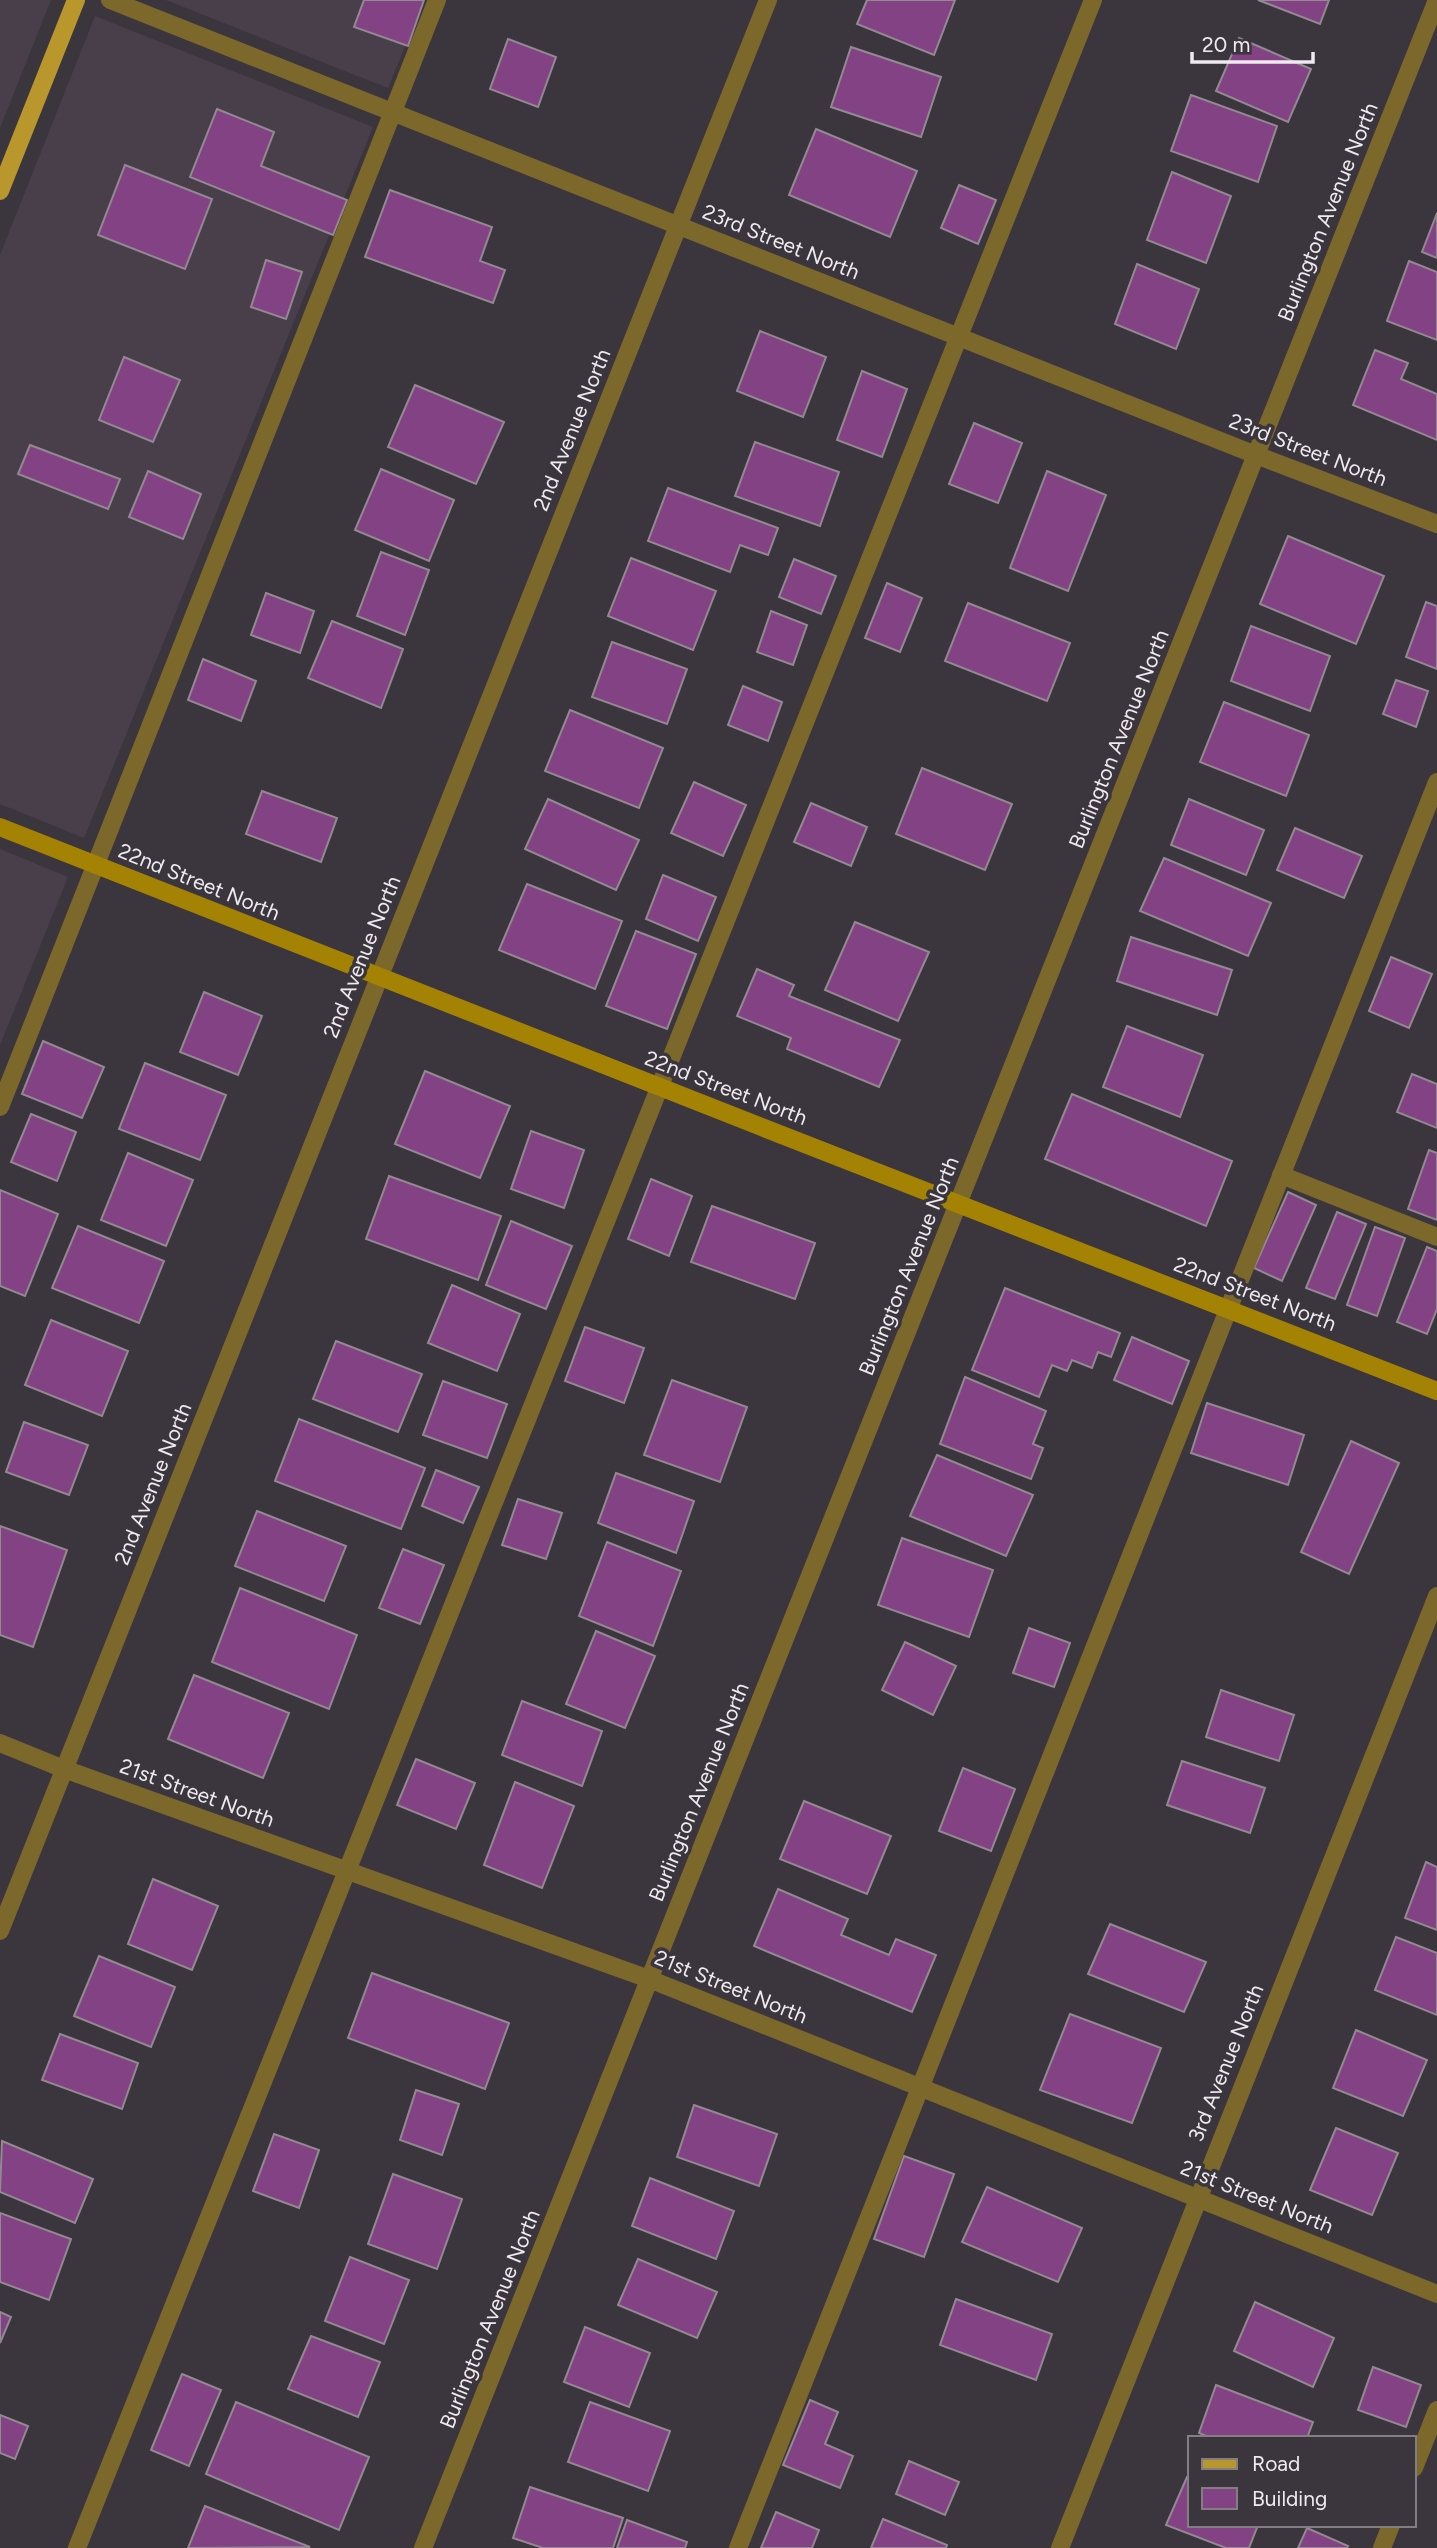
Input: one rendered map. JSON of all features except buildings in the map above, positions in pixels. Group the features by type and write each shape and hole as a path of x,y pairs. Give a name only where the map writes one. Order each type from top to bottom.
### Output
{"main road":[{"path":"0,191 76,0"}],"street":[{"name":"23rd Street North","path":"110,0 1256,456 1437,524"},
{"path":"0,1107 437,0"},
{"name":"2nd Avenue North","path":"0,1931 768,0"},
{"path":"77,2548 1093,0"},
{"name":"Burlington Avenue North","path":"423,2548 1437,0"},
{"path":"738,2548 1437,782"},
{"name":"22nd Street North","path":"0,827 378,979 1437,1391"},
{"path":"1281,1175 1437,1237"},
{"name":"3rd Avenue North","path":"1060,2548 1437,1596"},
{"name":"21st Street North","path":"0,1743 64,1769 649,1979 1437,2294"},
{"path":"1416,2463 1437,2410"},
{"path":"1382,2548 1390,2527"}],"shaded area":[{"path":"0,0 51,0 0,128"},
{"path":"166,0 424,0 388,88"},
{"path":"95,16 373,127 84,838 0,804 0,255"},
{"path":"0,849 68,877 0,1045"}]}
